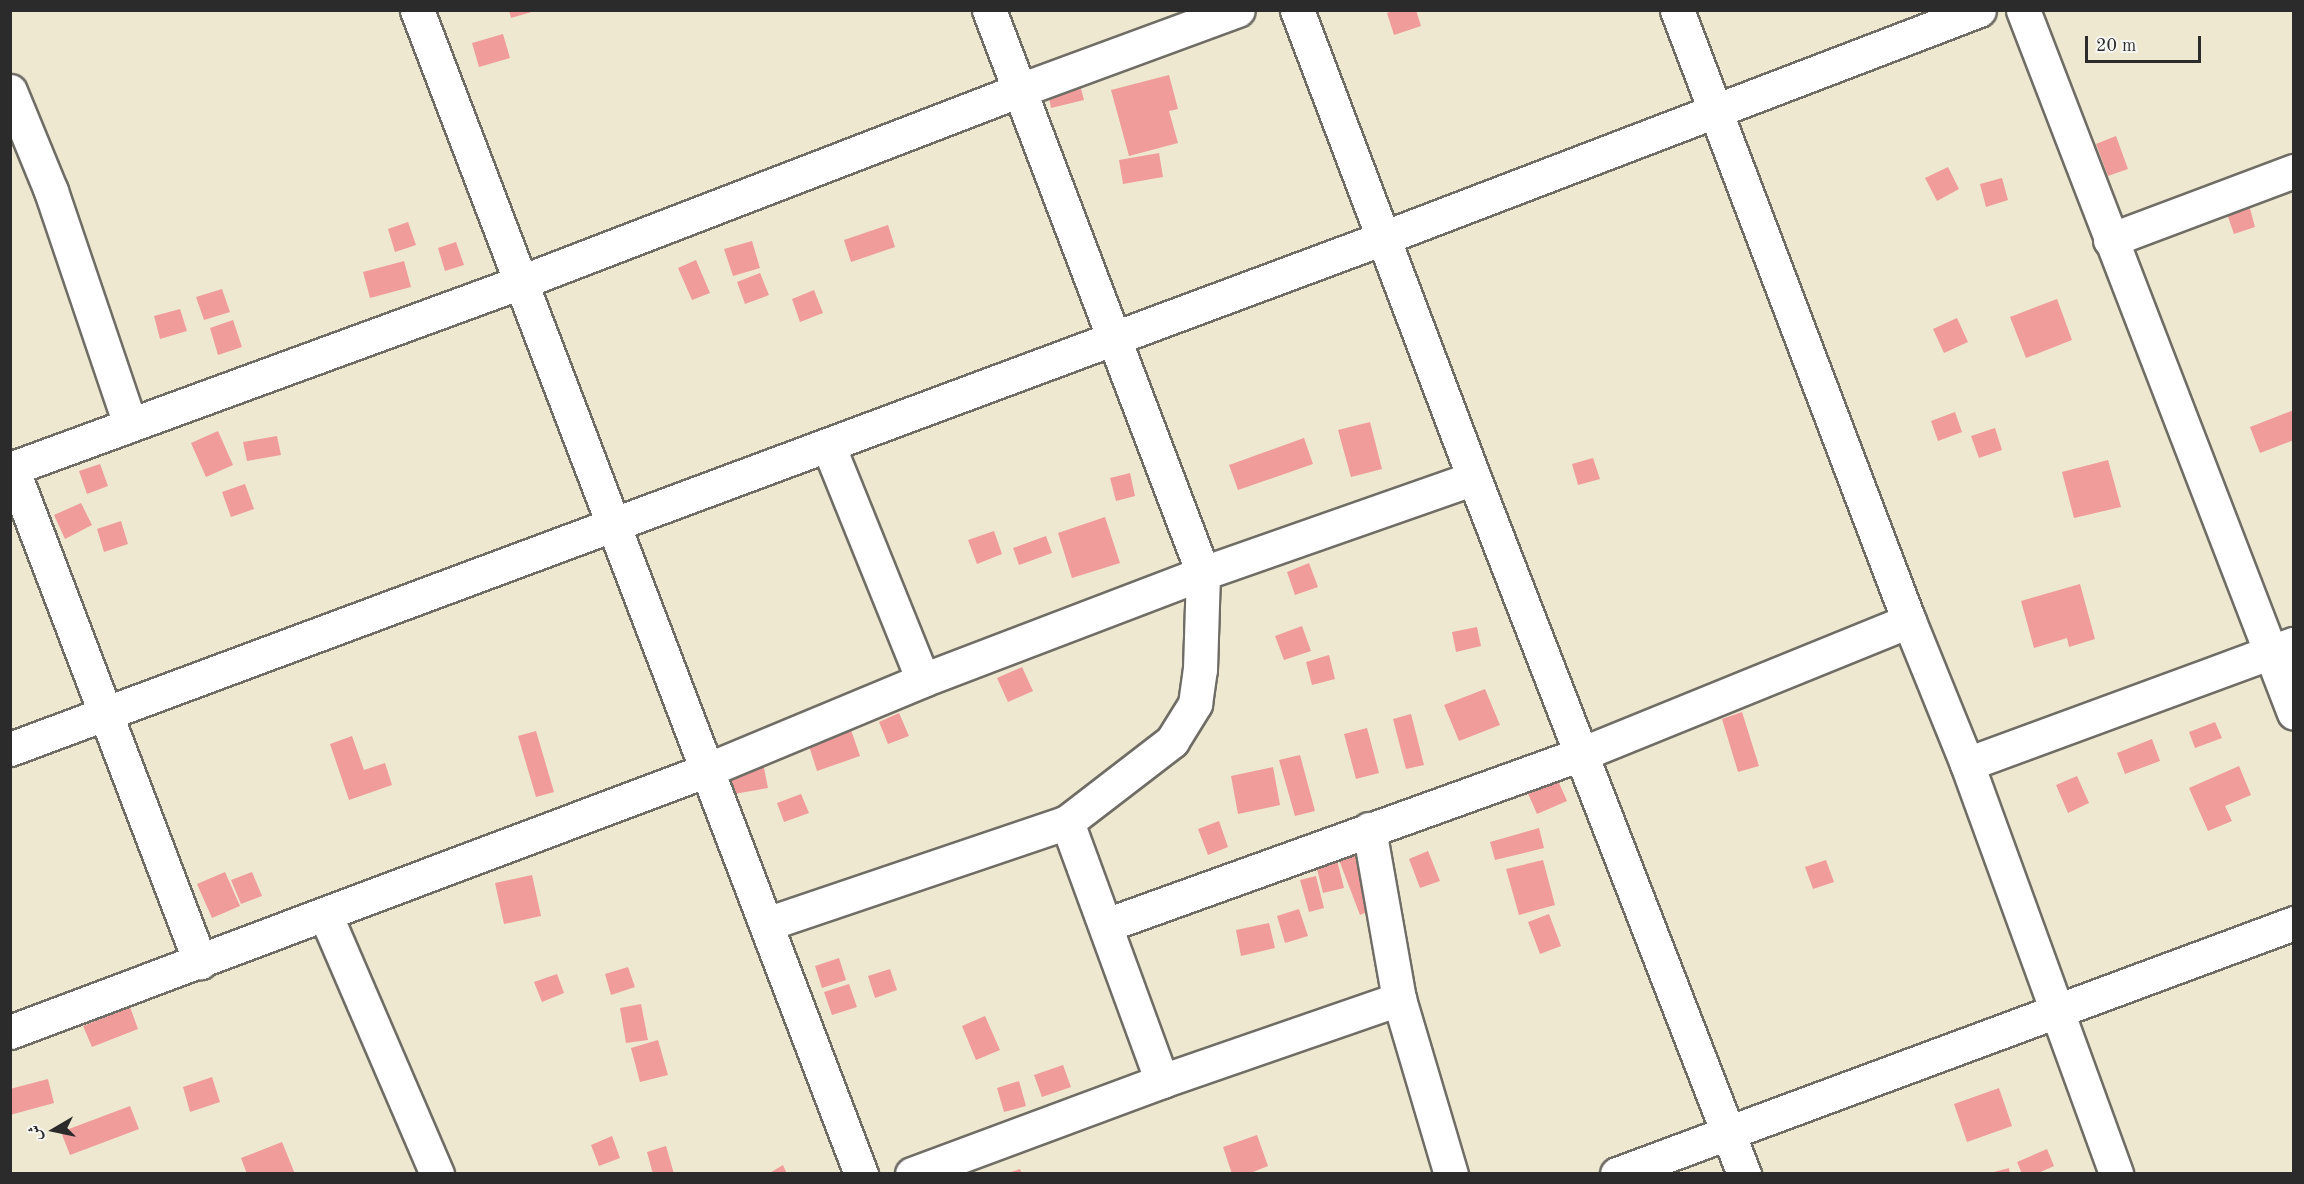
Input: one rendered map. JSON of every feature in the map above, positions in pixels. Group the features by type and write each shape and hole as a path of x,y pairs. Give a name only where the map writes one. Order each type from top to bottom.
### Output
{"street":[{"path":"417,10 861,1173"},
{"path":"766,924 1067,822 1172,741 1195,704 1200,669 1203,573 989,10"},
{"path":"200,962 11,468 521,282 1020,90 1238,10"},
{"path":"1297,10 1474,478 1744,1173"},
{"path":"1677,10 1714,113 1909,621 1967,764 2116,1173"},
{"path":"10,748 1383,238 1979,10"},
{"path":"2023,10 2110,240 2282,649 2294,713"},
{"path":"10,91 51,191 130,424"},
{"path":"2110,240 2294,171"},
{"path":"828,445 923,680"},
{"path":"10,1032 707,770 923,680 1203,573 1474,478"},
{"path":"1106,925 1581,753 1909,621"},
{"path":"1967,764 2282,649"},
{"path":"1067,822 1162,1081"},
{"path":"1369,829 1399,999 1451,1173"},
{"path":"325,914 434,1172"},
{"path":"1617,1173 2294,923"},
{"path":"912,1173 1162,1081 1399,999"}],"building":[{"path":"509,10 535,10 535,11 511,18"},
{"path":"1395,10 1416,10 1421,26 1394,35 1387,13"},
{"path":"503,34 510,58 479,67 472,43"},
{"path":"1169,75 1178,109 1169,111 1178,143 1129,156 1111,90"},
{"path":"1080,85 1084,100 1051,108 1048,92"},
{"path":"2116,136 2128,169 2108,176 2096,144"},
{"path":"1159,153 1163,177 1123,184 1119,160"},
{"path":"1948,167 1959,189 1937,201 1925,178"},
{"path":"2002,178 2008,200 1986,207 1980,184"},
{"path":"2249,205 2255,227 2234,234 2226,211"},
{"path":"408,222 416,245 395,252 388,229"},
{"path":"888,225 895,247 851,262 844,240"},
{"path":"752,241 760,268 733,276 724,249"},
{"path":"456,242 464,265 445,271 438,248"},
{"path":"696,260 710,293 692,300 678,268"},
{"path":"404,261 411,287 370,298 363,272"},
{"path":"760,273 769,295 745,304 737,282"},
{"path":"222,289 230,312 204,320 196,297"},
{"path":"814,290 823,313 800,322 792,299"},
{"path":"2057,299 2072,340 2026,358 2010,317"},
{"path":"180,309 187,331 160,339 154,316"},
{"path":"1957,318 1968,342 1944,353 1933,329"},
{"path":"233,320 242,347 218,355 210,328"},
{"path":"2294,410 2294,440 2260,453 2250,427"},
{"path":"1955,412 1962,432 1938,441 1931,421"},
{"path":"1370,422 1382,469 1351,477 1338,430"},
{"path":"1995,428 2002,450 1979,458 1971,436"},
{"path":"218,431 233,465 206,477 191,443"},
{"path":"277,436 281,455 247,461 243,442"},
{"path":"1304,438 1313,464 1238,490 1229,465"},
{"path":"1593,458 1600,479 1578,485 1572,464"},
{"path":"2108,460 2121,507 2074,518 2062,472"},
{"path":"100,464 108,486 87,494 79,471"},
{"path":"1130,473 1135,496 1116,501 1110,478"},
{"path":"245,484 254,509 231,517 222,492"},
{"path":"81,503 92,525 65,539 54,515"},
{"path":"1105,517 1120,563 1072,578 1058,533"},
{"path":"121,521 128,544 104,552 97,529"},
{"path":"994,531 1002,554 977,564 968,540"},
{"path":"1046,536 1052,553 1019,565 1013,548"},
{"path":"1309,563 1318,587 1295,595 1287,572"},
{"path":"2080,584 2095,639 2069,647 2067,638 2034,648 2021,601"},
{"path":"1302,626 1311,651 1284,660 1275,636"},
{"path":"1477,627 1481,646 1456,652 1452,632"},
{"path":"1329,655 1335,679 1312,685 1306,662"},
{"path":"1022,667 1033,691 1008,702 997,678"},
{"path":"1485,689 1500,725 1459,741 1444,705"},
{"path":"1742,712 1759,766 1738,772 1722,719"},
{"path":"899,713 909,736 888,744 879,722"},
{"path":"1411,714 1424,765 1406,769 1393,719"},
{"path":"2215,722 2222,738 2195,748 2189,732"},
{"path":"1367,728 1379,773 1356,779 1344,734"},
{"path":"851,730 860,756 817,771 809,746"},
{"path":"536,731 554,792 536,797 518,736"},
{"path":"352,736 364,770 385,763 392,785 349,800 330,744"},
{"path":"2152,739 2160,761 2125,774 2117,753"},
{"path":"761,753 768,788 734,794 727,760"},
{"path":"1300,755 1315,811 1295,816 1279,760"},
{"path":"2239,766 2251,795 2225,806 2232,821 2208,831 2189,788"},
{"path":"1273,767 1280,805 1238,814 1231,776"},
{"path":"1556,776 1567,801 1537,814 1526,789"},
{"path":"2077,776 2089,803 2068,813 2056,785"},
{"path":"801,794 809,813 784,822 777,803"},
{"path":"1219,821 1228,847 1208,855 1198,829"},
{"path":"1539,828 1544,848 1495,860 1490,842"},
{"path":"1364,850 1385,904 1360,915 1339,860"},
{"path":"1428,851 1440,881 1420,888 1409,859"},
{"path":"1337,860 1344,888 1323,893 1316,865"},
{"path":"1543,860 1555,905 1519,915 1506,869"},
{"path":"1826,860 1834,882 1813,889 1805,867"},
{"path":"225,872 240,906 212,918 197,884"},
{"path":"252,872 262,896 241,904 231,880"},
{"path":"532,875 541,916 504,924 495,883"},
{"path":"1316,876 1324,908 1309,912 1300,880"},
{"path":"1299,909 1308,936 1285,943 1277,916"},
{"path":"1549,914 1561,946 1540,954 1528,922"},
{"path":"1269,923 1275,948 1241,956 1236,930"},
{"path":"839,958 846,980 822,988 815,966"},
{"path":"628,967 635,987 611,995 605,974"},
{"path":"890,969 897,990 875,998 868,976"},
{"path":"557,974 564,993 542,1002 534,982"},
{"path":"849,984 857,1007 832,1015 824,992"},
{"path":"641,1004 648,1040 626,1043 620,1008"},
{"path":"130,1007 138,1029 92,1047 83,1026"},
{"path":"985,1016 1000,1050 976,1060 962,1026"},
{"path":"658,1040 668,1075 640,1082 631,1048"},
{"path":"1063,1065 1071,1087 1042,1097 1034,1075"},
{"path":"212,1077 220,1102 190,1112 183,1087"},
{"path":"48,1079 54,1103 10,1115 10,1089"},
{"path":"1019,1081 1026,1106 1004,1112 997,1088"},
{"path":"1999,1088 2012,1126 1967,1142 1954,1104"},
{"path":"130,1106 139,1129 70,1155 61,1132"},
{"path":"1257,1135 1268,1166 1248,1174 1232,1174 1223,1147"},
{"path":"612,1136 620,1158 599,1166 591,1145"},
{"path":"282,1142 295,1174 247,1174 241,1158"},
{"path":"666,1146 674,1174 653,1174 647,1152"},
{"path":"2047,1149 2054,1166 2036,1174 2022,1174 2017,1162"},
{"path":"783,1165 787,1174 768,1174"},
{"path":"2009,1168 2010,1174 1990,1173"},
{"path":"1020,1169 1022,1174 1008,1174 1008,1173"}]}
